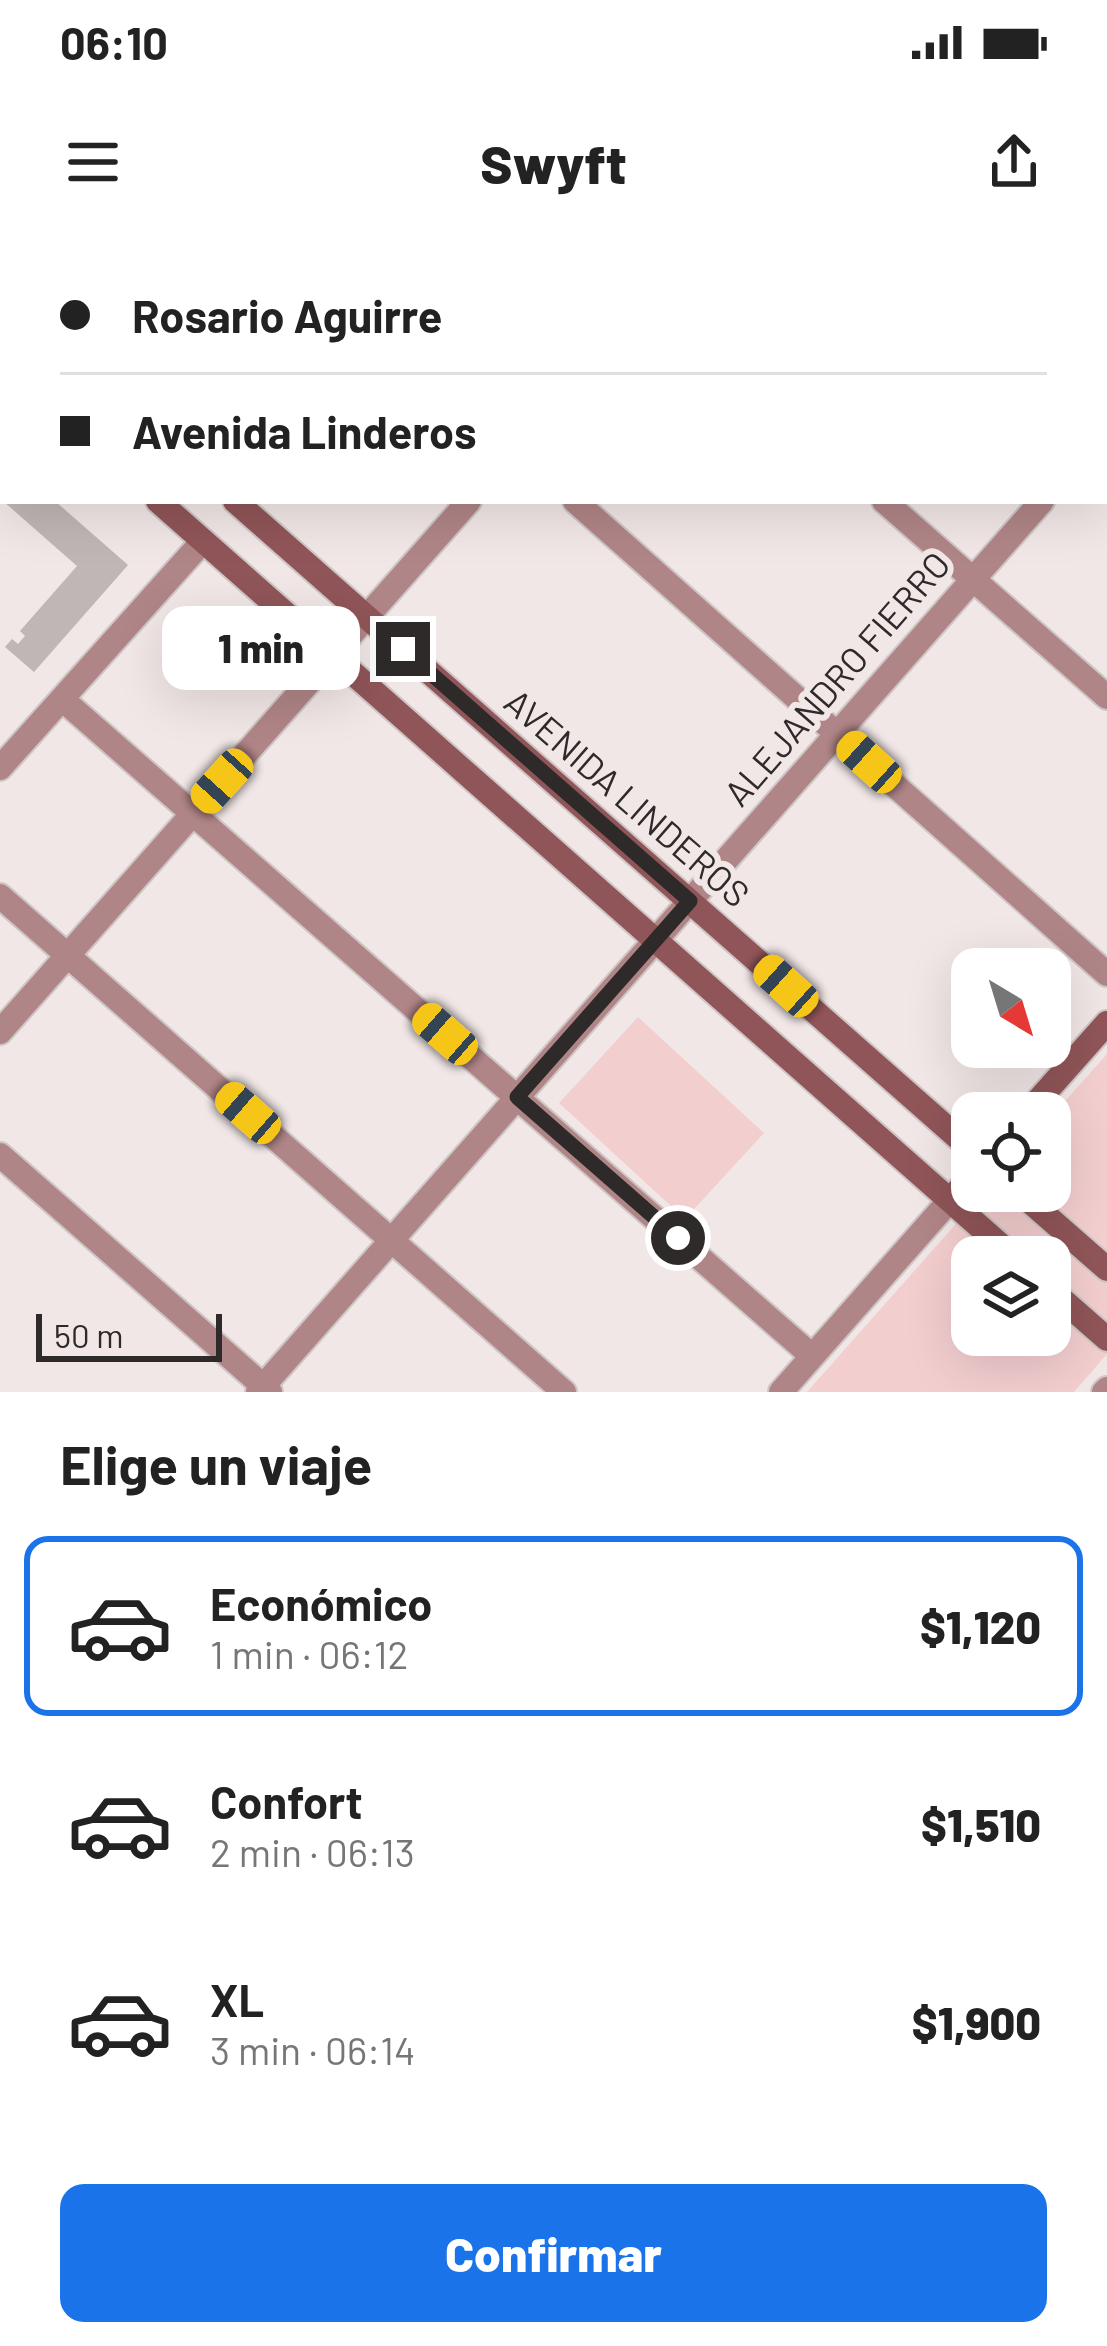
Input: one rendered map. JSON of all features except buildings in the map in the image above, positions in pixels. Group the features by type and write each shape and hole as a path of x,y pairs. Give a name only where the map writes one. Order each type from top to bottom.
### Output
{"street":[{"path":"161,504 990,1236"},
{"name":"AVENIDA LINDEROS","path":"238,504 951,1131"},
{"path":"0,1032 466,504"},
{"path":"578,504 1107,974"},
{"path":"887,504 1107,697"},
{"name":"ALEJANDRO FIERRO","path":"263,1390 1039,504"},
{"path":"0,768 203,541"},
{"path":"62,699 812,1356"},
{"path":"0,896 564,1392"},
{"path":"1046,1092 1107,1023"},
{"path":"0,1155 263,1390"},
{"path":"781,1392 950,1200"},
{"path":"1042,1212 1107,1269"},
{"path":"1071,1307 1107,1339"}],"shaded area":[{"path":"638,1017 764,1133 685,1219 559,1103"},
{"path":"1107,1054 1107,1354 1074,1392 807,1392 966,1212 1071,1212 1071,1094"}],"route":[{"path":"403,649 690,901 517,1097 678,1238"}]}
